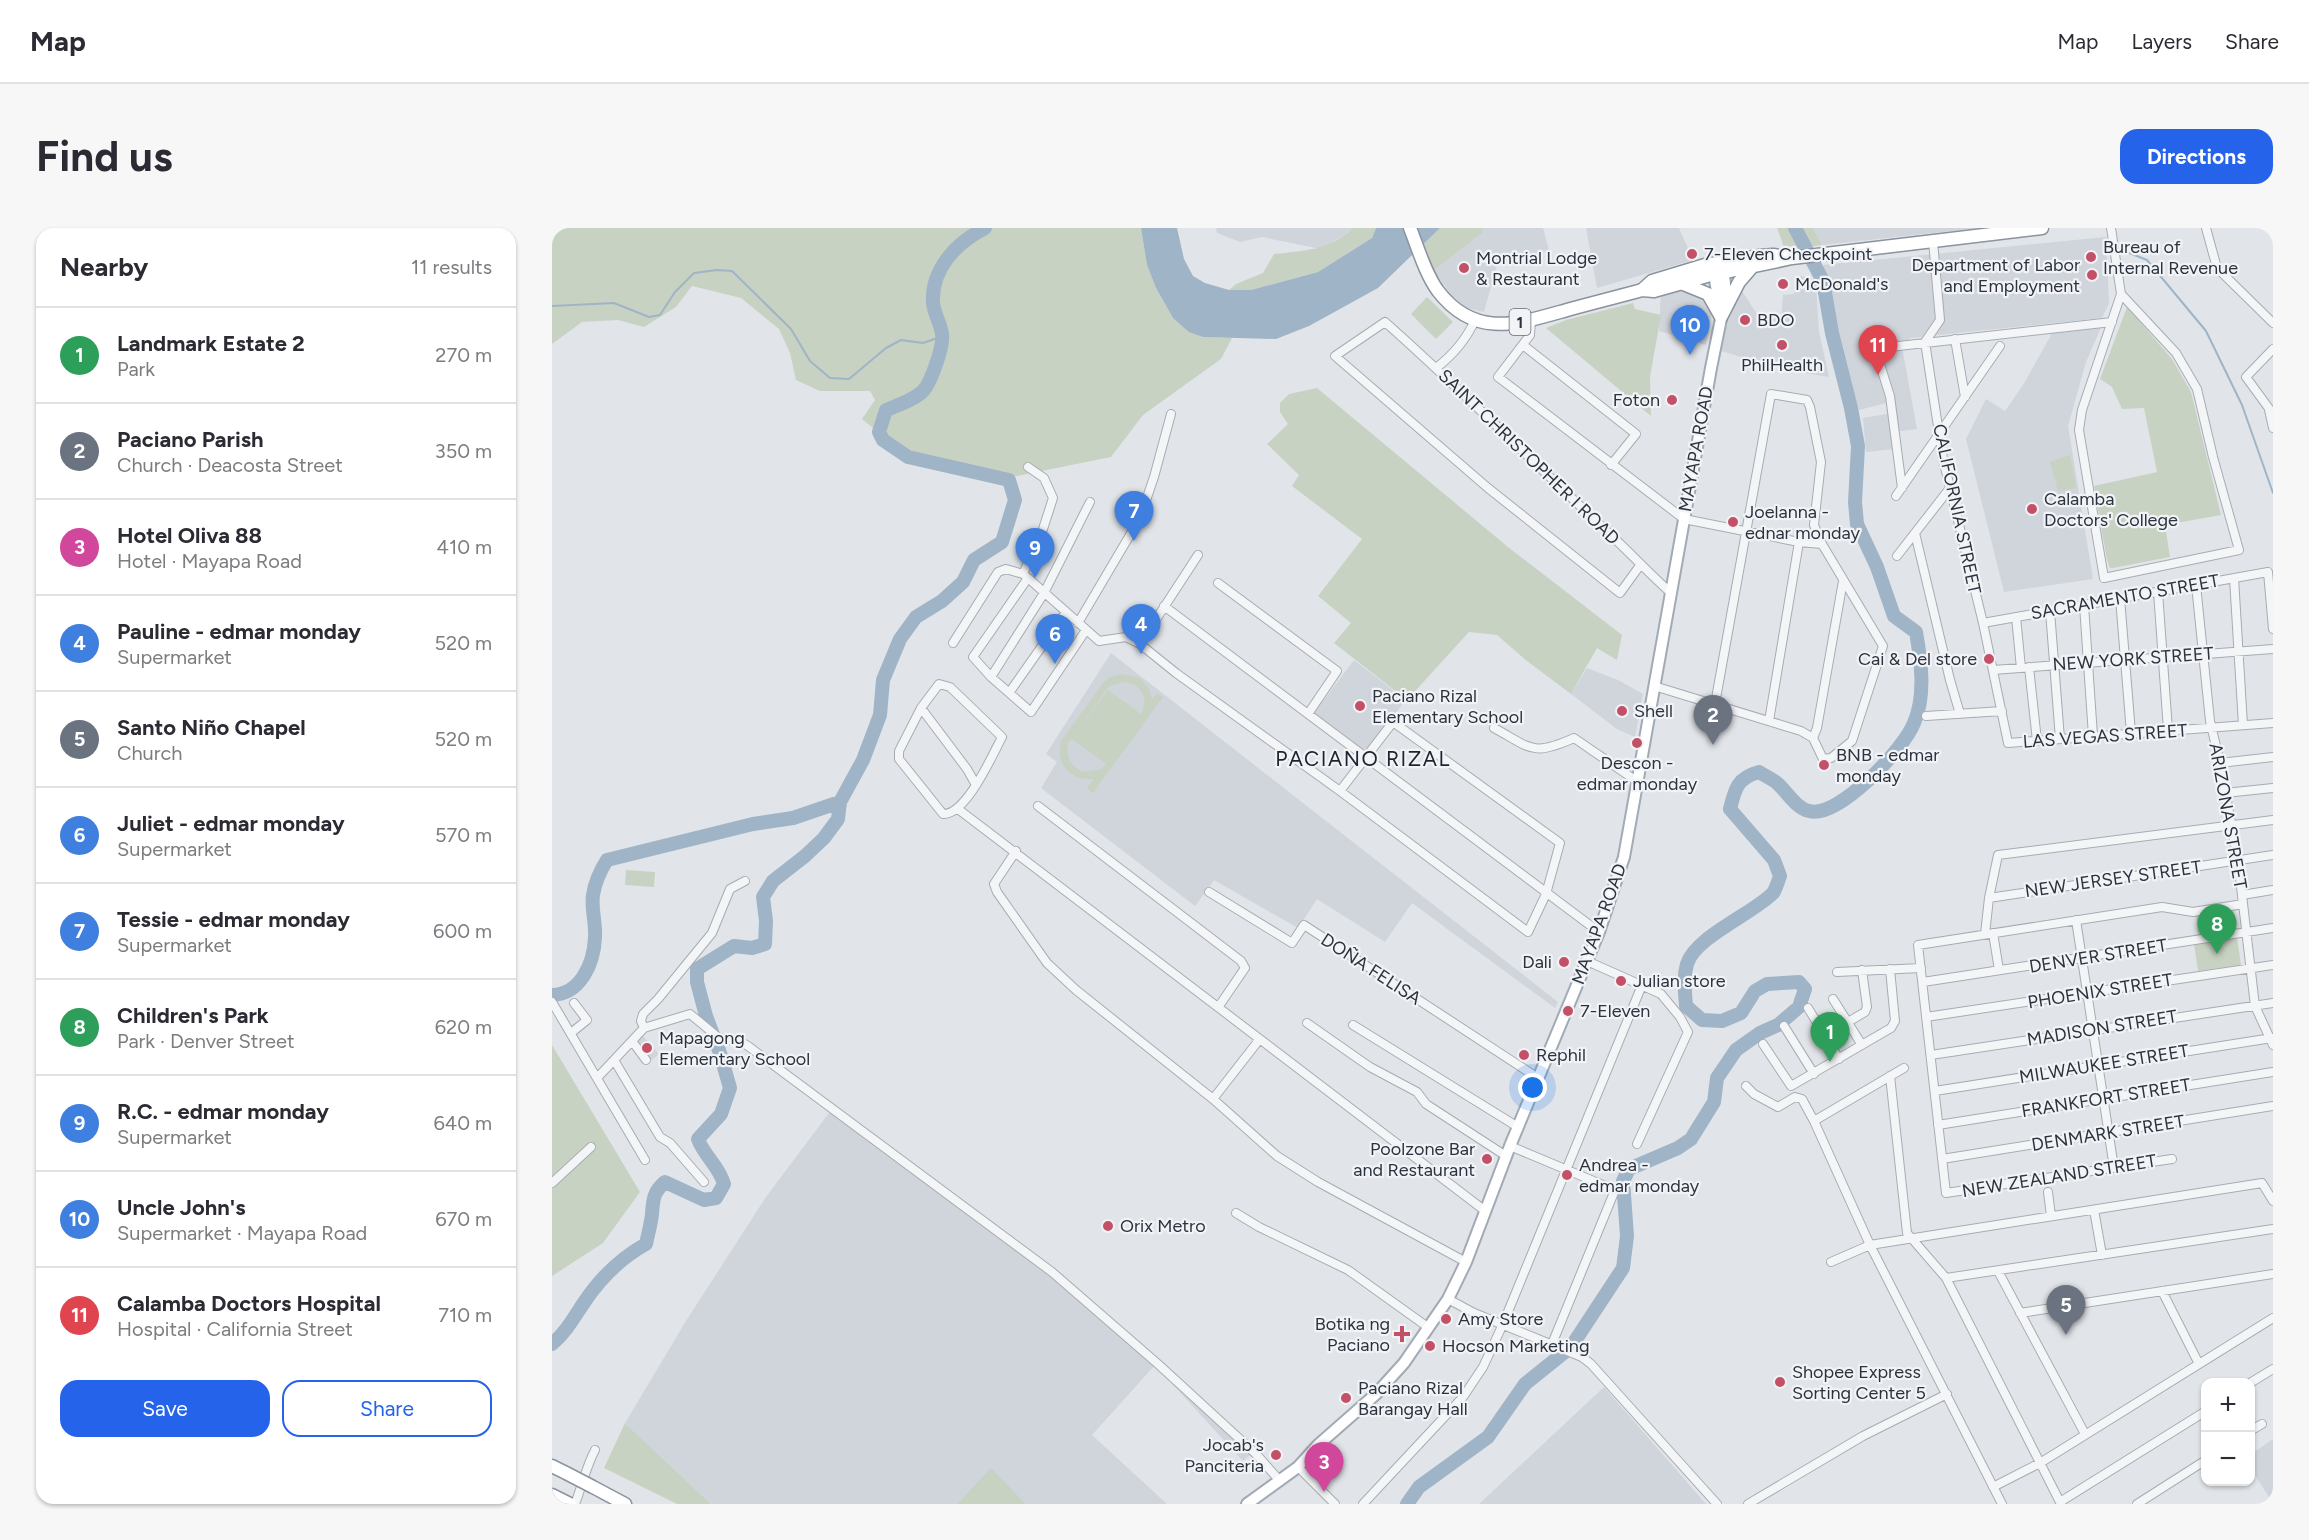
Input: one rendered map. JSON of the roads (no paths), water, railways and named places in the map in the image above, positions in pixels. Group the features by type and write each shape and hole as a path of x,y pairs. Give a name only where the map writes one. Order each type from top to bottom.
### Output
{"highway":[{"name":"1","path":"1410,228 1436,289 1448,302 1456,310 1475,321 1504,325 1531,321 1642,290 1654,291 1718,268 1752,267 1792,258 2042,228"},
{"name":"1","path":"1642,290 1652,281 1773,255 1792,258"},
{"path":"1720,317 1739,282 1752,267"},
{"path":"1680,283 1708,294 1720,317"},
{"path":"552,1466 625,1504"}],"main road":[{"name":"MAYAPA ROAD","path":"1248,1504 1298,1467 1318,1445 1376,1394 1404,1363 1448,1299 1466,1262 1484,1210 1599,932 1624,857 1638,782 1726,289 1718,268"}],"street":[{"path":"2111,228 2121,294 2082,410 2079,430 2104,578 2239,550 2197,389 2176,353 2121,294"},
{"path":"2206,228 2217,268 2273,323"},
{"path":"1925,342 1940,320 1933,241"},
{"path":"1436,368 1458,348 1475,321"},
{"path":"1531,321 1530,335 1498,377 1611,465 1684,519 1799,542 1822,544"},
{"name":"SAINT CHRISTOPHER I ROAD","path":"1641,564 1620,592 1488,488 1335,356 1385,322 1436,368 1641,564 1671,593"},
{"path":"1902,488 1890,396 1877,355 1881,348 2112,322"},
{"path":"1955,339 1965,397"},
{"name":"CALIFORNIA STREET","path":"1925,342 1950,488 1983,623 2008,743"},
{"path":"1523,345 1636,434 1611,465"},
{"path":"1896,496 2000,346"},
{"path":"2273,349 2246,377 2271,412 2273,428"},
{"path":"1654,686 1801,731 1813,738 1823,759 1831,758 1852,741 1883,646 1843,581 1814,525 1821,462 1807,400 1771,394 1714,704"},
{"path":"1078,623 1140,518 1171,414"},
{"path":"1028,466 1044,478 1053,498 1025,576 973,657 1009,693 1031,711 1086,630"},
{"path":"1897,556 1950,488"},
{"path":"991,676 1044,593 1090,502"},
{"path":"1915,533 1960,714"},
{"path":"1769,721 1799,542"},
{"path":"1140,644 1198,555"},
{"path":"953,643 998,572 1006,569 1025,576 1099,641 1126,637 1140,644 1528,932 1546,894 1560,843 1394,722 1340,791"},
{"name":"SACRAMENTO STREET","path":"1983,623 2268,572 2272,595"},
{"path":"2234,578 2242,725"},
{"path":"1813,738 1821,707 1843,581"},
{"path":"1218,583 1337,671 1308,714"},
{"name":"ARIZONA STREET","path":"2196,585 2212,727 2238,861 2255,1006 2272,1040"},
{"path":"2158,592 2168,730"},
{"path":"2272,595 2273,628"},
{"path":"2120,598 2131,733"},
{"path":"2085,605 2093,736"},
{"path":"1164,606 1599,932"},
{"path":"2050,611 2060,739"},
{"path":"1009,693 1066,612"},
{"path":"2016,618 2037,741"},
{"name":"NEW YORK STREET","path":"1993,670 2273,649"},
{"path":"939,684 951,687 1002,737 976,785 958,809 951,814 943,814 899,759 899,751 921,708 939,684"},
{"path":"921,708 967,769 976,785"},
{"path":"1926,716 2002,711"},
{"name":"LAS VEGAS STREET","path":"2008,743 2273,723"},
{"path":"1494,728 1534,750 1546,749 1574,738 1638,782"},
{"path":"2220,763 2273,757"},
{"path":"2226,794 2273,788"},
{"path":"1038,806 1242,961 1245,968 1219,1006"},
{"path":"958,809 1484,1210"},
{"path":"1999,970 1989,934 1989,898 1998,855 2273,820"},
{"path":"1016,851 994,884 997,892 1047,963 1076,990 1213,1099 1277,1156 1318,1182 1466,1262"},
{"name":"NEW JERSEY STREET","path":"1989,898 2273,855"},
{"path":"644,1028 641,1022 643,1014 712,933 730,889 745,881"},
{"path":"2242,895 2273,890"},
{"name":"DOÑA FELISA","path":"1209,892 1292,943 1304,925 1538,1078"},
{"path":"1942,1159 1918,945 2162,907 2193,912 2243,904"},
{"path":"2076,920 2115,1168"},
{"name":"DENVER STREET","path":"1923,982 2273,928"},
{"path":"1587,961 1661,994 1680,1017 1688,1032 1637,1144"},
{"name":"PHOENIX STREET","path":"1926,1017 2273,965"},
{"path":"1837,972 1921,968"},
{"path":"1763,1044 1791,1086 1814,1074 1891,1028 1895,1021 1890,969"},
{"path":"1848,1022 1867,1008 1862,970"},
{"path":"1363,1504 1463,1397 1482,1367 1503,1324 1642,985"},
{"path":"1833,999 1862,1045"},
{"path":"552,1002 645,1160"},
{"path":"571,1033 587,1020 574,1003"},
{"name":"MADISON STREET","path":"1931,1055 2273,1003"},
{"path":"1808,1008 1839,1059"},
{"path":"598,1077 644,1028 690,1014 719,1038 741,1042 748,1046 1052,1272 1166,1371 1256,1454 1280,1481"},
{"path":"1307,1023 1370,1067 1417,1092 1426,1104 1508,1151 1565,1169 1615,1190 1555,1346"},
{"path":"1353,1025 1518,1127"},
{"path":"1785,1026 1814,1074"},
{"path":"1213,1099 1259,1040"},
{"name":"MILWAUKEE STREET","path":"1935,1091 2099,1064 2272,1040"},
{"path":"632,1041 646,1060"},
{"path":"614,1060 660,1137 670,1143 704,1182"},
{"path":"1814,1121 1904,1068"},
{"name":"FRANKFORT STREET","path":"1938,1125 2273,1072"},
{"path":"1890,1076 1906,1229 1911,1238 1946,1278 2061,1503 2201,1414"},
{"path":"1746,1086 1754,1094 1778,1107 1795,1097 1800,1097 1814,1121 1870,1245 2002,1504"},
{"name":"DENMARK STREET","path":"1942,1159 2273,1106"},
{"path":"552,1183 591,1147"},
{"name":"NEW ZEALAND STREET","path":"1942,1159 1946,1193 2172,1159"},
{"path":"1831,1262 1870,1245 2262,1183 2273,1201"},
{"path":"2048,1192 2051,1216"},
{"path":"2094,1210 2102,1254"},
{"path":"1236,1213 1259,1227 1348,1270 1429,1328"},
{"path":"1946,1278 2273,1229"},
{"path":"1998,1271 2085,1434"},
{"path":"2020,1313 2273,1274"},
{"path":"2162,1291 2199,1364"},
{"path":"1448,1299 1573,1353 1591,1364 1717,1504"},
{"path":"1993,1487 2040,1463 2273,1318"},
{"path":"2255,1380 2273,1369"},
{"path":"1748,1504 1863,1436 1947,1394"},
{"path":"2255,1428 2262,1424"},
{"path":"575,1504 585,1479 588,1462 595,1450"},
{"path":"2137,1504 2201,1463"},
{"path":"1298,1467 1335,1504"}],"water":[{"path":"1141,228 1177,228 1184,259 1193,276 1205,283 1229,290 1251,290 1318,272 1372,238 1376,228 1440,228 1378,288 1309,326 1276,339 1203,337 1189,332 1173,318 1156,288 1147,265"}],"waterway":[{"path":"552,1344 603,1278 627,1256 646,1244 654,1197 665,1182 704,1200 716,1198 724,1184 698,1139 721,1114 730,1088 706,1016 697,982 697,969 734,946 752,948 765,944 766,921 763,897 773,881 824,838 838,819 840,802 863,760 880,715 883,680 900,639 916,617 942,601 963,582 974,560 1002,542 1015,500 1009,480 908,457 883,440 879,432 886,410 919,394 930,380 942,339 933,303 936,279 947,258 955,249 985,228"},
{"path":"1407,1504 1419,1487 1488,1437 1525,1384 1571,1347 1623,1268 1627,1236 1623,1181 1629,1169 1678,1148 1691,1139 1714,1102 1717,1078 1736,1050 1760,1033 1778,1025 1799,1007 1805,989 1799,982 1767,984 1755,991 1741,1013 1722,1021 1702,1020 1686,1006 1685,974 1692,954 1713,935 1764,901 1773,893 1780,876 1774,860 1730,809 1738,785 1752,774 1759,772 1776,782 1800,807 1809,811 1821,811 1852,794 1869,780 1908,735 1918,712 1921,678 1916,632 1894,616 1877,567 1857,524 1855,502 1858,446 1851,408 1832,333 1823,281 1795,228"},
{"path":"2124,251 2147,260 2206,331 2242,405 2273,493"},
{"path":"552,306 614,303 649,317 660,315 675,292 694,273 732,271 791,329 810,361 830,378 849,379 886,348 901,340 923,343 943,336"},
{"path":"552,995 571,989 589,967 595,937 593,895 598,877 607,860 753,824 793,818 840,802"}],"place":[{"name":"7-Eleven Checkpoint","path":"1692,254"},
{"name":"Bureau of Internal Revenue","path":"2091,257"},
{"name":"Montrial Lodge & Restaurant","path":"1464,268"},
{"name":"Department of Labor and Employment","path":"2092,275"},
{"name":"McDonald's","path":"1783,284"},
{"name":"BDO","path":"1745,320"},
{"name":"PhilHealth","path":"1782,345"},
{"name":"Uncle John's","path":"1690,355"},
{"name":"Calamba Doctors Hospital","path":"1878,375"},
{"name":"Foton","path":"1672,400"},
{"name":"Calamba Doctors' College","path":"2032,509"},
{"name":"Joelanna - ednar monday","path":"1733,522"},
{"name":"Tessie - edmar monday","path":"1134,541"},
{"name":"R.C. - edmar monday","path":"1035,578"},
{"name":"Pauline - edmar monday","path":"1141,654"},
{"name":"Cai & Del store","path":"1989,659"},
{"name":"Juliet - edmar monday","path":"1055,664"},
{"name":"Paciano Rizal Elementary School","path":"1360,706"},
{"name":"Shell","path":"1622,711"},
{"name":"Descon - edmar monday","path":"1637,743"},
{"name":"Paciano Parish","path":"1713,745"},
{"name":"BNB - edmar monday","path":"1824,765"},
{"name":"Children's Park","path":"2217,954"},
{"name":"Dali","path":"1564,962"},
{"name":"Julian store","path":"1621,981"},
{"name":"7-Eleven","path":"1568,1011"},
{"name":"Mapagong Elementary School","path":"647,1048"},
{"name":"Rephil","path":"1524,1055"},
{"name":"Landmark Estate 2","path":"1830,1062"},
{"name":"Poolzone Bar and Restaurant","path":"1487,1159"},
{"name":"Andrea - edmar monday","path":"1567,1175"},
{"name":"Orix Metro","path":"1108,1226"},
{"name":"Amy Store","path":"1446,1319"},
{"name":"Botika ng Paciano","path":"1402,1334"},
{"name":"Santo Niño Chapel","path":"2066,1335"},
{"name":"Hocson Marketing","path":"1430,1346"},
{"name":"Shopee Express Sorting Center 5","path":"1780,1382"},
{"name":"Paciano Rizal Barangay Hall","path":"1346,1398"},
{"name":"Jocab's Panciteria","path":"1276,1455"},
{"name":"Hotel Oliva 88","path":"1324,1492"}],"district":[{"name":"PACIANO RIZAL","path":"1363,758"}]}
